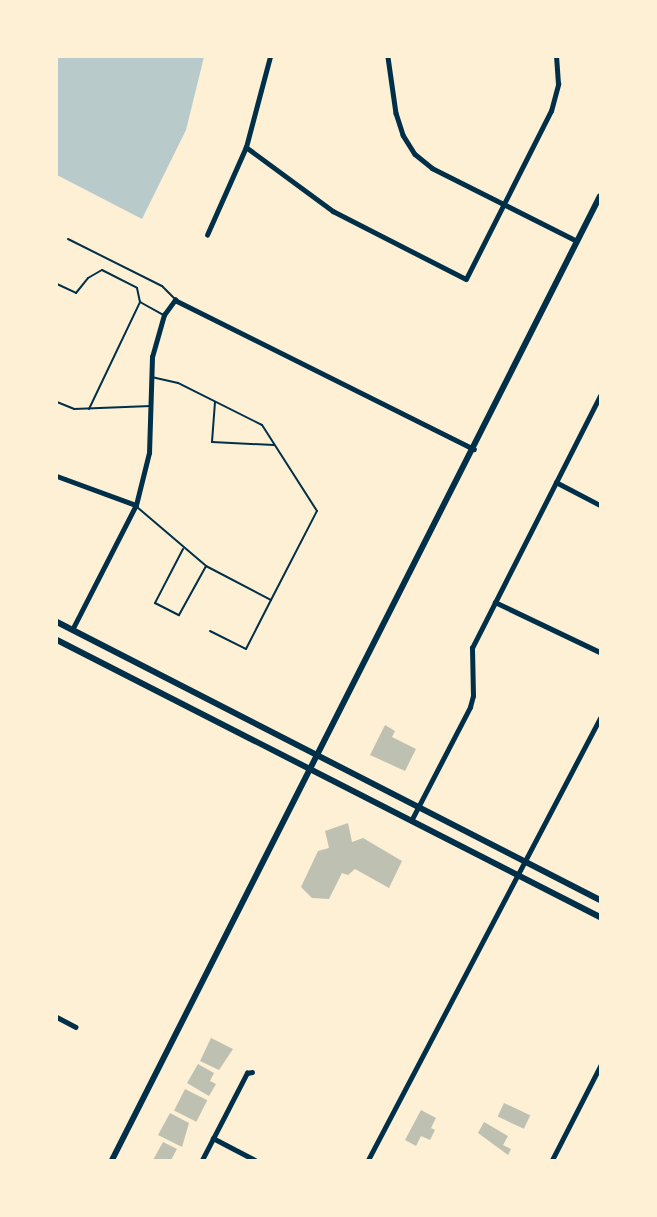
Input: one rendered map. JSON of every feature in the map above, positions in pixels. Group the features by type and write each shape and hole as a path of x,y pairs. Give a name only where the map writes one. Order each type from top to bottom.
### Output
{"main road":[{"path":"112,1160 474,449 600,196"},
{"path":"57,622 600,900"},
{"path":"57,640 600,917"}],"street":[{"path":"207,235 246,147 270,57"},
{"path":"388,57 396,113 403,135 416,154 432,168 577,241"},
{"path":"466,279 551,111 558,84 556,57"},
{"path":"246,147 333,211 466,279 469,285"},
{"path":"72,630 136,505 149,453 151,377 156,337 164,315 176,300 474,449"},
{"path":"411,821 470,707 473,696 472,648 600,396"},
{"path":"57,476 136,505"},
{"path":"556,482 600,505"},
{"path":"495,602 600,652"},
{"path":"368,1160 600,718"},
{"path":"57,1017 76,1027"},
{"path":"552,1160 600,1066"},
{"path":"202,1160 247,1073 252,1072"},
{"path":"213,1138 255,1160"}],"lane":[{"path":"68,239 162,286 176,300"},
{"path":"57,284 76,293 88,278 102,270 137,288 140,302 89,409"},
{"path":"140,302 164,315"},
{"path":"151,377 178,383 262,425 317,511 246,650 210,631"},
{"path":"57,402 74,410 151,406"},
{"path":"215,402 212,442 275,445"},
{"path":"136,505 183,549 206,566 271,600"},
{"path":"183,549 154,603 179,615 206,566"}],"shaded area":[{"path":"57,57 204,57 186,130 142,219 57,175"}],"building":[{"path":"385,725 395,731 392,737 416,749 405,771 370,755"},
{"path":"348,823 352,842 363,838 402,861 389,888 355,869 348,875 342,873 329,899 312,898 301,887 318,851 329,848 325,831"},
{"path":"211,1038 233,1049 219,1070 200,1061"},
{"path":"198,1064 214,1073 210,1081 216,1084 209,1096 187,1083"},
{"path":"185,1089 207,1100 196,1122 174,1110"},
{"path":"504,1103 530,1115 524,1129 498,1117"},
{"path":"421,1110 436,1118 431,1128 435,1130 430,1140 421,1136 416,1146 405,1140"},
{"path":"170,1113 189,1123 182,1147 158,1135"},
{"path":"484,1122 508,1136 503,1145 511,1149 508,1155 478,1133"},
{"path":"163,1142 177,1149 171,1160 153,1160"}]}
